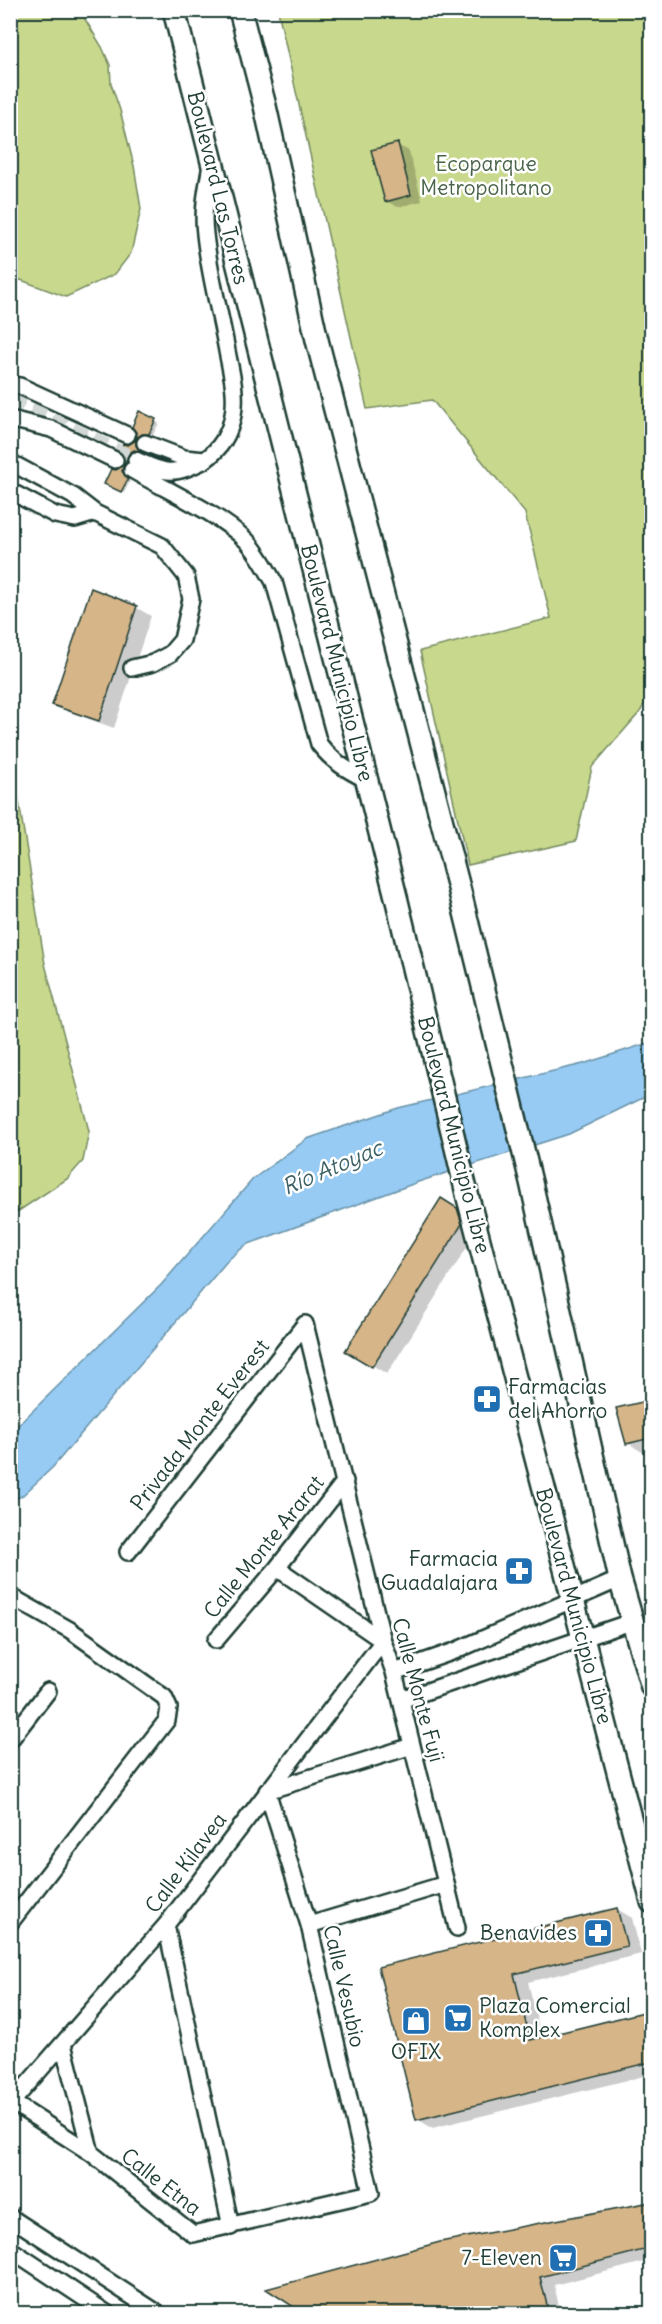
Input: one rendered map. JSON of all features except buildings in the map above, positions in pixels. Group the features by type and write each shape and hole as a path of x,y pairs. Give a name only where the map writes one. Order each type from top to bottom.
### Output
{"main road":[{"name":"Boulevard Las Torres","path":"174,10 263,366"},
{"path":"240,10 265,106 317,340 459,888 531,1182 620,1579 651,1687"},
{"name":"Boulevard Municipio Libre","path":"263,366 397,901 468,1198 651,1902"}],"street":[{"path":"212,162 205,196 205,232 234,386 235,401 229,429 215,452 205,460 180,472 159,471 134,465 228,525 247,541 259,556 274,582 319,744 331,759 367,780"},
{"path":"10,384 20,386 127,435"},
{"path":"14,422 51,429 115,460"},
{"path":"145,443 184,458 205,460"},
{"path":"10,462 73,496 95,513 162,546 186,576 191,599 182,640 170,654 153,663 132,668"},
{"path":"10,491 55,515 75,519 95,513"},
{"name":"Calle Monte Fuji","path":"306,1324 383,1641 394,1672 457,1928"},
{"name":"Privada Monte Everest","path":"128,1552 306,1324"},
{"name":"Calle Monte Ararat","path":"216,1640 277,1568 345,1481"},
{"path":"277,1568 383,1641"},
{"path":"394,1672 455,1651 620,1579"},
{"path":"10,1923 166,1720 169,1708 164,1697 70,1630 17,1600"},
{"path":"401,1700 631,1622"},
{"name":"Calle Kilavea","path":"11,2101 166,1925 383,1641"},
{"path":"10,1740 48,1691"},
{"path":"267,1791 412,1746"},
{"name":"Calle Vesubio","path":"267,1791 309,1925 370,2193"},
{"path":"309,1925 446,1884"},
{"path":"166,1925 231,2227"},
{"path":"63,2044 91,2153"},
{"name":"Calle Etna","path":"11,2101 91,2153 190,2233 198,2235 370,2193"},
{"path":"10,2217 159,2313"},
{"path":"10,2249 108,2313"}],"green space":[{"path":"11,10 80,11 110,65 111,84 134,166 141,209 131,253 115,274 66,297 21,280 11,282"},
{"name":"Ecoparque Metropolitano","path":"278,11 651,11 651,691 640,712 592,767 576,841 468,865 420,651 551,618 525,513 432,400 367,409"},
{"path":"11,752 45,964 89,1131 83,1161 67,1179 11,1216"}],"water":[{"name":"Río Atoyac","path":"651,1042 651,1094 569,1134 421,1181 246,1245 228,1260 53,1467 23,1495 11,1502 11,1432 161,1285 253,1179 307,1139 398,1108 583,1064"}],"tunnel":[{"path":"10,400 136,460"}],"place":[{"name":"Farmacias del Ahorro","path":"487,1399"},
{"name":"Farmacia Guadalajara","path":"519,1571"},
{"name":"Benavides","path":"598,1933"},
{"name":"Plaza Comercial Komplex","path":"458,2018"},
{"name":"OFIX","path":"416,2021"},
{"name":"7-Eleven","path":"563,2258"}]}
